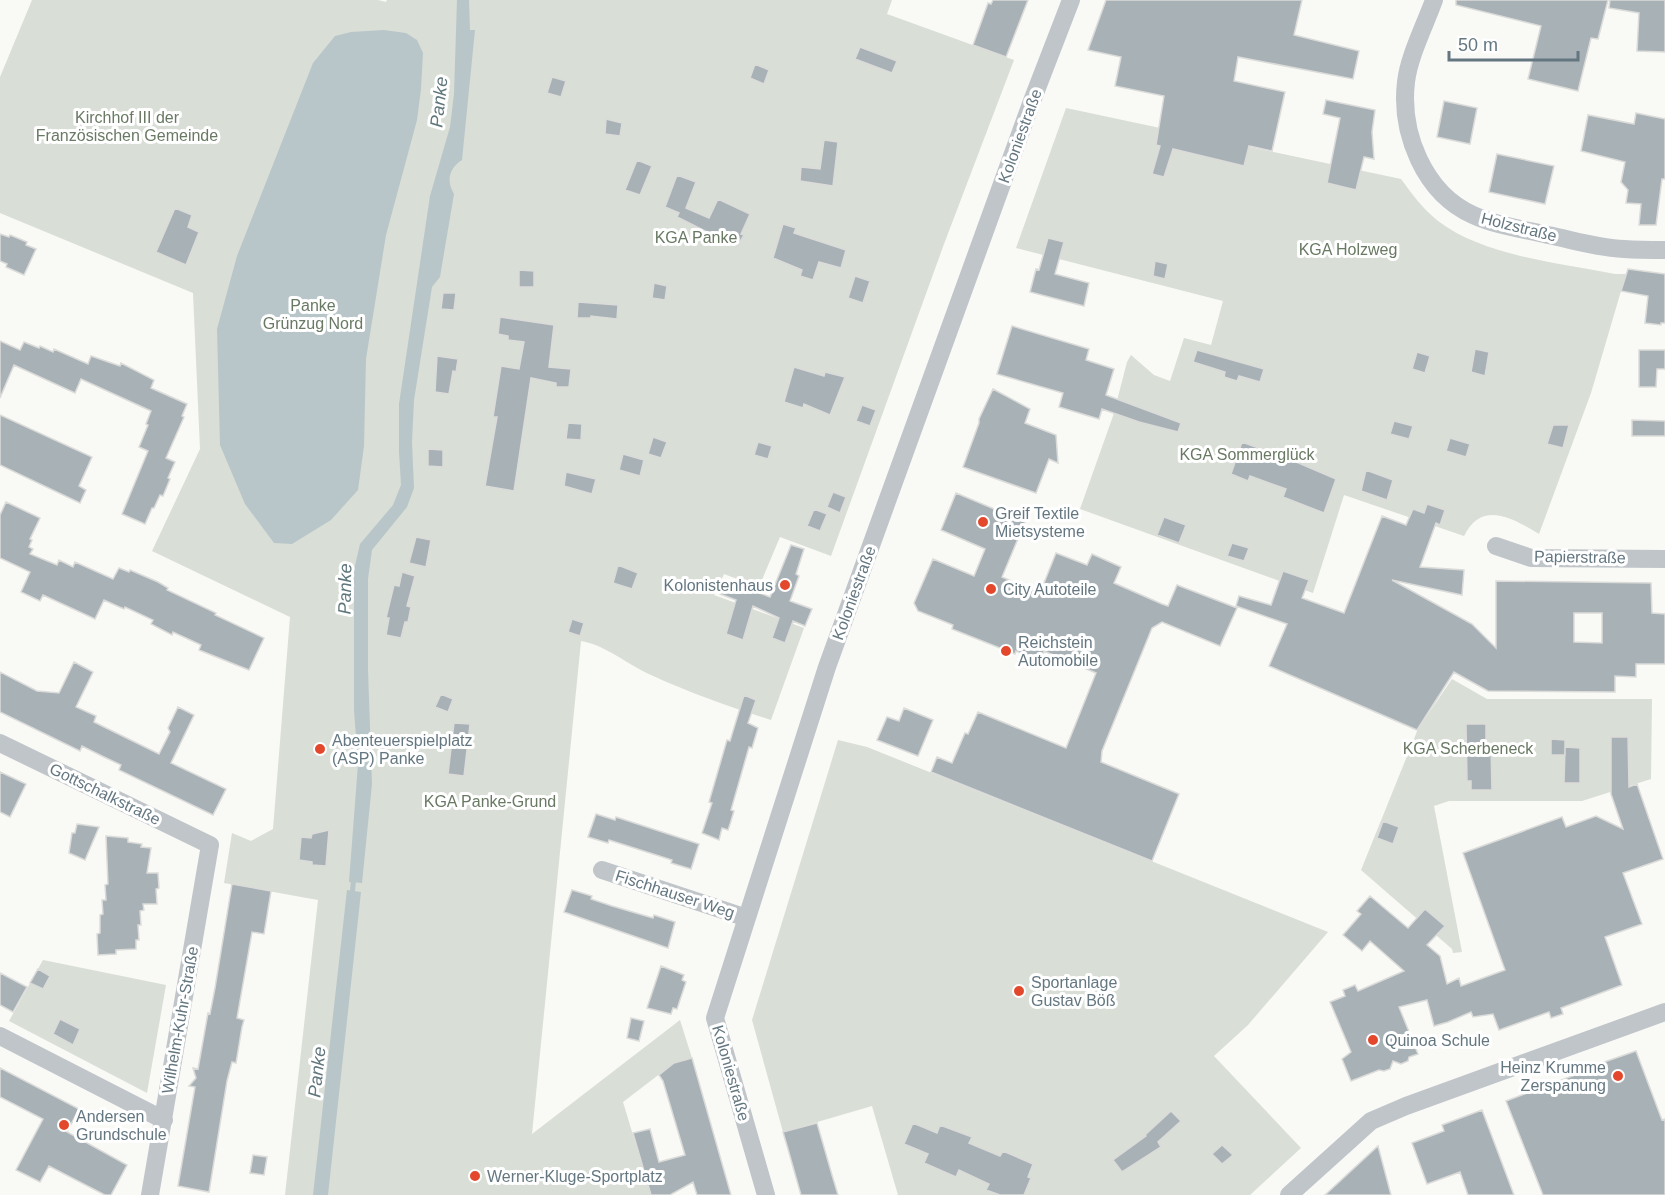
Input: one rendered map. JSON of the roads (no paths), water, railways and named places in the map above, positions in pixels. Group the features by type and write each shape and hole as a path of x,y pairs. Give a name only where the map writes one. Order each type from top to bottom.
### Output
{"street":[{"name":"Koloniestraße","path":"766,1195 715,1018 827,667 1032,101 1071,0"},
{"name":"Holzstraße","path":"1434,0 1409,68 1405,104 1410,140 1417,157 1441,191 1464,210 1491,222 1604,247 1665,250"},
{"name":"Papierstraße","path":"1496,546 1532,558 1665,559"},
{"name":"Gottschalkstraße","path":"0,743 210,845"},
{"name":"Wilhelm-Kuhr-Straße","path":"150,1195 210,845"},
{"name":"Fischhauser Weg","path":"602,870 747,918"},
{"path":"1289,1195 1371,1121 1397,1109 1665,1012"},
{"path":"0,1036 164,1120"}],"waterway":[{"name":"Panke","path":"352,896 354,875"}],"place":[{"name":"Greif Textile Mietsysteme","path":"983,522"},
{"name":"Kolonistenhaus","path":"785,585"},
{"name":"City Autoteile","path":"991,589"},
{"name":"Reichstein Automobile","path":"1006,651"},
{"name":"Abenteuerspielplatz (ASP) Panke","path":"320,749"},
{"name":"Sportanlage Gustav Böß","path":"1019,991"},
{"name":"Quinoa Schule","path":"1373,1040"},
{"name":"Heinz Krumme Zerspanung","path":"1618,1076"},
{"name":"Andersen Grundschule","path":"64,1125"},
{"name":"Werner-Kluge-Sportplatz","path":"475,1176"}],"park label":[{"name":"Kirchhof III der Französischen Gemeinde","path":"127,126"},
{"name":"KGA Panke","path":"696,237"},
{"name":"KGA Holzweg","path":"1348,249"},
{"name":"Panke Grünzug Nord","path":"313,314"},
{"name":"KGA Sommerglück","path":"1247,454"},
{"name":"KGA Scherbeneck","path":"1468,748"},
{"name":"KGA Panke-Grund","path":"490,801"}]}
